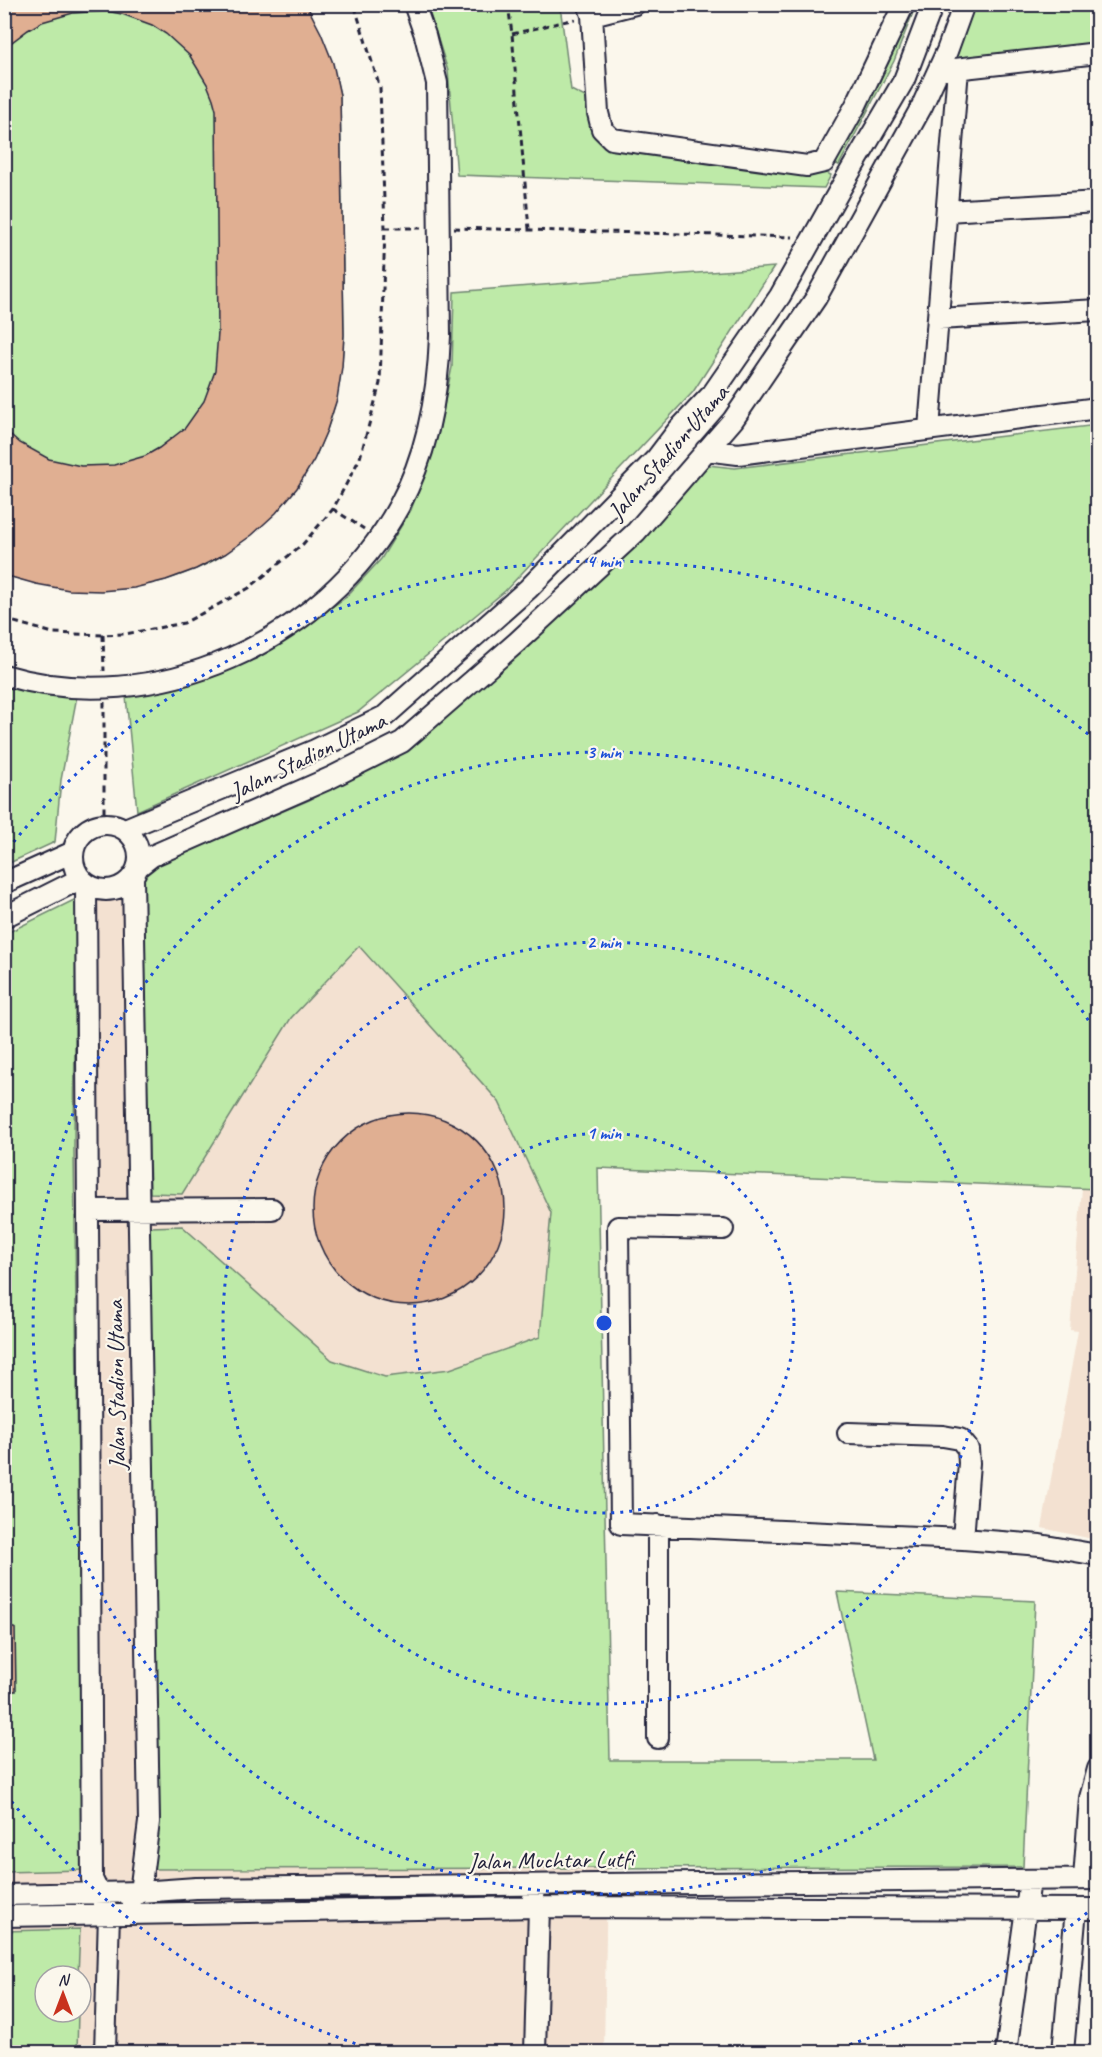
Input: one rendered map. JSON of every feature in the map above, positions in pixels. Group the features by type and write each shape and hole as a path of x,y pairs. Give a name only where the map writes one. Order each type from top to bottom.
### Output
{"street":[{"path":"4,675 59,685 105,687 150,683 194,672 236,657 276,635 313,609 346,578 379,538 399,505 418,464 431,421 439,366 437,83 425,35 414,4"},
{"path":"635,4 590,10 598,113 602,129 612,139 807,166 824,162 847,177"},
{"path":"824,162 856,105 904,4"},
{"name":"Jalan Stadion Utama","path":"125,829 315,750 386,716 528,589 656,459 678,430 713,393 780,296 904,80 933,4"},
{"name":"Jalan Stadion Utama","path":"140,1892 149,1822 138,1210 136,872 152,856 330,778 402,742 516,643 636,531 733,420 816,298 922,106 947,51 964,4"},
{"path":"938,71 1098,54"},
{"path":"929,429 958,69"},
{"path":"947,211 1098,202"},
{"path":"938,319 1098,310"},
{"path":"706,450 738,454 1098,408"},
{"path":"315,750 330,778"},
{"path":"104,823 115,824 133,836 140,857 136,872 125,885 104,890 83,882 73,862 77,840 93,826 104,823"},
{"path":"4,883 73,852"},
{"path":"4,917 83,882"},
{"name":"Jalan Stadion Utama","path":"83,882 88,1210 92,1879 109,1914"},
{"path":"88,1210 272,1209"},
{"path":"723,1229 618,1227 621,1524 963,1539 1040,1545 1098,1556"},
{"path":"848,1433 943,1436 960,1439 968,1449 969,1463 963,1539"},
{"path":"658,1525 658,1738"},
{"path":"1091,1879 1090,1798 1098,1769"},
{"name":"Jalan Muchtar Lutfi","path":"4,1895 140,1892 196,1888 1091,1879"},
{"path":"1006,2052 1030,1880"},
{"path":"524,1886 540,1907 535,2052"},
{"path":"105,2052 109,1914 140,1892"},
{"name":"Jalan Muchtar Lutfi","path":"4,1916 540,1907 1098,1909"},
{"path":"1063,2052 1076,1909"}],"path":[{"path":"4,619 53,633 103,635 125,634 184,623 249,588 303,544 333,509 360,458 380,383 385,228 380,88 354,4"},
{"path":"508,4 529,229"},
{"path":"512,34 590,10"},
{"path":"385,228 529,229 813,237"},
{"path":"333,509 379,538"},
{"path":"103,635 104,665"},
{"path":"104,823 105,687"}],"shaded area":[{"path":"1097,425 1097,1540 1042,1528 1078,1331 1070,1330 1082,1189 598,1167 609,1760 604,2052 5,2052 5,934 76,899 309,800 406,746 584,594 699,464 735,468"}],"green space":[{"path":"5,5 306,5 334,71 340,95 344,335 338,389 332,415 317,455 312,462 236,545 209,563 160,581 116,589 94,590 50,586 5,575"},
{"path":"427,5 558,5 571,90 589,99 592,131 599,140 805,169 819,169 831,175 824,188 457,175 448,71"},
{"path":"906,5 916,5 894,61 839,165 828,161"},
{"path":"967,5 1097,5 1097,47 945,65"},
{"path":"774,267 693,392 505,591 358,712 137,811 126,696 198,681 258,658 345,598 381,559 411,510 438,435 452,367 454,292"},
{"path":"1097,425 1097,1189 598,1168 610,1760 873,1760 837,1592 1035,1601 1023,1867 154,1869 150,1227 182,1226 332,1360 385,1377 450,1369 540,1337 551,1213 499,1102 359,946 291,1018 182,1194 150,1193 142,871 309,800 406,746 584,594 699,464 735,468"},
{"path":"4,684 77,696 61,780 55,842 5,865"},
{"path":"76,899 74,1149 83,1870 5,1872 5,934"},
{"path":"80,1929 79,1964 33,1964 33,2024 78,2024 77,2052 5,2052 5,1931"}],"building":[{"path":"4,4 306,4 333,63 340,95 344,335 337,399 327,430 314,460 297,488 276,513 252,535 225,554 196,569 166,580 134,588 101,591 69,590 4,575 4,429 20,443 49,459 81,466 114,465 145,456 159,448 185,428 204,401 215,371 218,333 216,110 213,99 190,56 166,34 152,25 106,11 73,13 42,22 4,48"},
{"path":"409,1113 437,1117 462,1129 477,1141 489,1156 501,1181 505,1209 501,1237 489,1262 477,1277 462,1289 437,1301 409,1305 381,1301 356,1289 341,1277 329,1262 317,1237 313,1209 317,1181 329,1156 341,1141 356,1129 381,1117"},
{"path":"4,1628 15,1628 16,1691 4,1691"}]}
